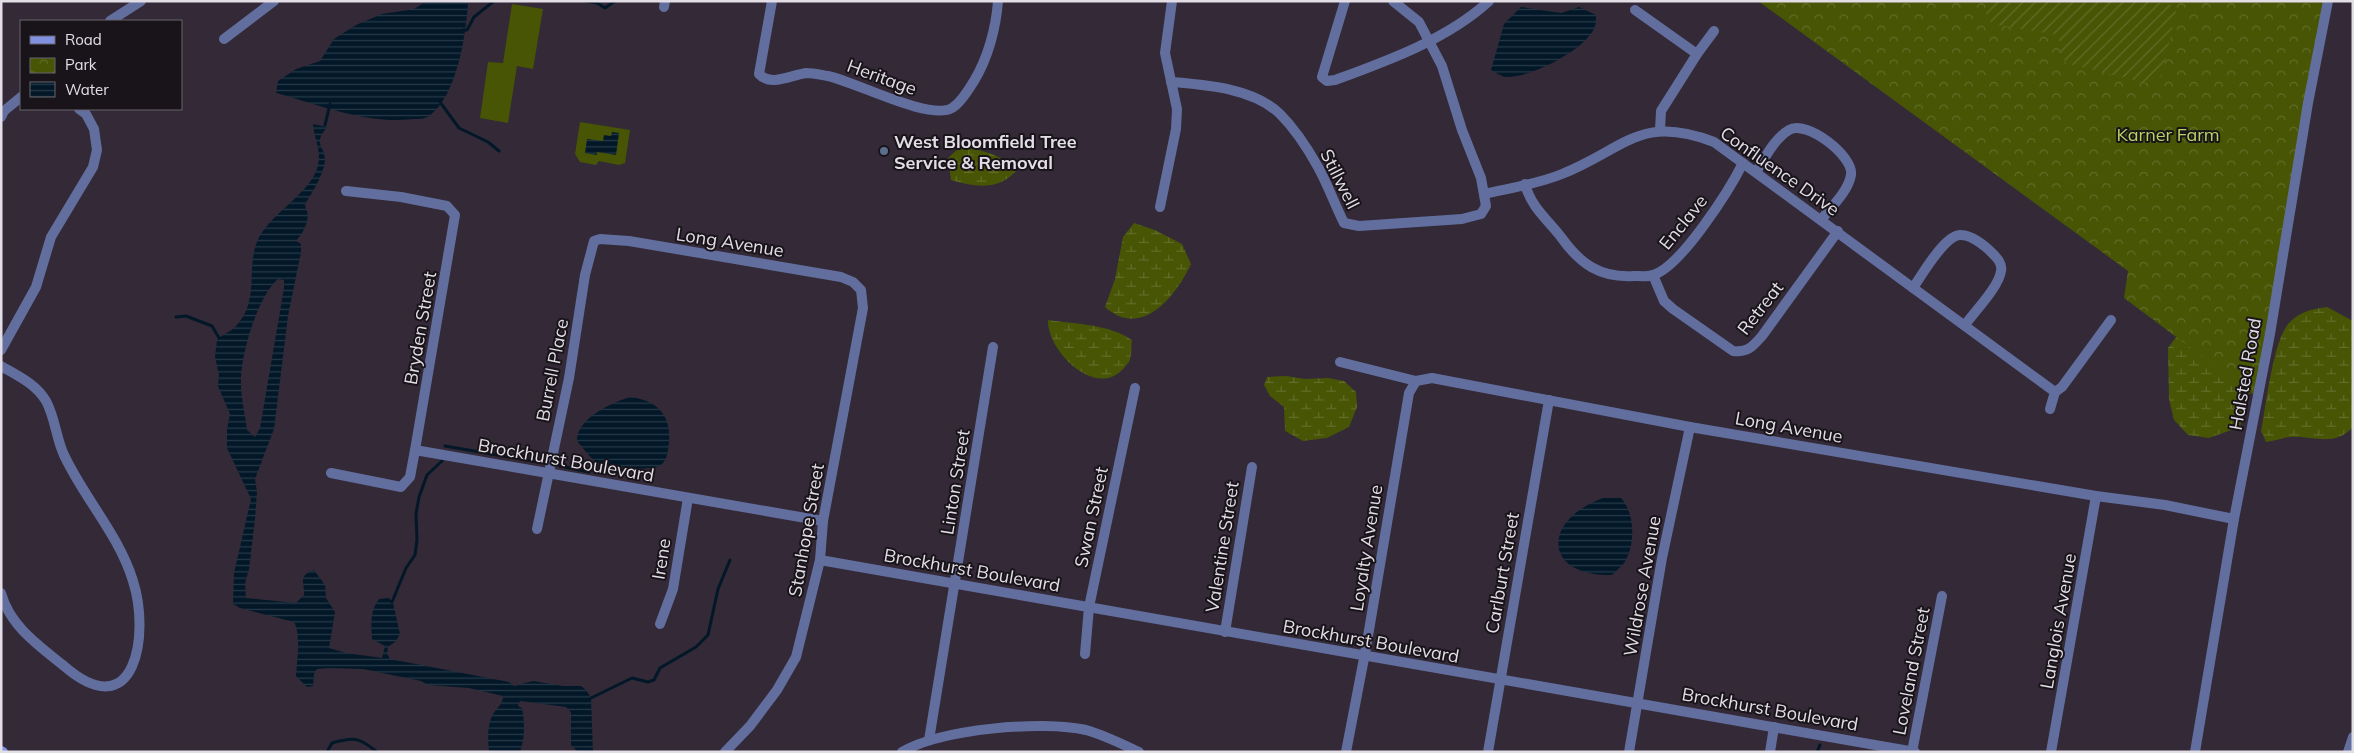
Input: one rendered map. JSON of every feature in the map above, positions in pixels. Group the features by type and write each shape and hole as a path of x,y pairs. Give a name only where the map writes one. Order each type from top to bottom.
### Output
{"street":[{"path":"112,20 141,1"},
{"path":"224,39 274,1"},
{"name":"Heritage","path":"772,1 759,74 763,79 770,80 807,73 830,76 914,107 934,111 952,108 968,90 980,70 992,35 998,1"},
{"path":"1160,207 1176,129 1177,109 1165,53 1172,1"},
{"path":"1345,1 1322,77 1327,81 1335,80 1392,58 1478,11 1490,1"},
{"path":"1393,1 1419,22 1442,66 1462,130 1481,178 1484,194"},
{"name":"Halsted Road","path":"2195,752 2234,519 2270,334 2308,103 2328,1"},
{"path":"1635,10 1697,54"},
{"path":"1660,130 1661,111 1714,31"},
{"name":"Stillwell","path":"1171,82 1203,85 1236,92 1262,102 1280,113 1319,168 1344,223 1359,226 1462,219 1480,214 1486,206 1484,194"},
{"path":"1,117 20,98"},
{"path":"1,350 36,287 51,237 93,167 97,150 94,129 86,114 80,110"},
{"path":"1756,172 1772,148 1790,130 1796,128 1812,131 1849,161 1851,176 1840,197 1821,220"},
{"name":"Confluence Drive","path":"1484,194 1560,174 1643,133 1660,130 1692,134 1714,142 1838,231 2055,392"},
{"name":"Enclave","path":"1653,275 1665,268 1690,243 1734,182 1743,163"},
{"path":"1525,184 1533,206 1578,258 1589,267 1610,276 1653,275"},
{"name":"Bryden Street","path":"346,191 401,197 447,206 454,212 455,220 444,288 415,450"},
{"name":"Retreat","path":"1653,275 1664,301 1673,309 1733,351 1741,352 1751,348 1762,336 1838,231"},
{"path":"1913,288 1937,254 1954,236 1963,235 1977,241 1996,257 2001,264 2001,272 1988,295 1965,325"},
{"name":"Long Avenue","path":"592,246 594,241 600,239 629,241 840,276 853,282 862,290"},
{"name":"Burrell Place","path":"536,530 569,378 592,246"},
{"name":"Stanhope Street","path":"725,752 750,726 777,690 796,657 820,560 823,521 863,308 862,290"},
{"path":"2050,409 2055,392 2062,387 2111,320"},
{"name":"Linton Street","path":"929,740 993,347"},
{"name":"Long Avenue","path":"1340,362 1416,381 1432,378 1690,427 2096,496 2165,505 2234,519"},
{"path":"1,366 35,387 46,402 63,453 78,482 119,547 133,580 138,602 140,625 133,665 128,676 114,685 104,688 93,686 74,676 25,634 6,610 1,593"},
{"name":"Loyalty Avenue","path":"1346,752 1409,393 1416,381"},
{"name":"Swan Street","path":"1085,654 1089,607 1135,388"},
{"name":"Carlburt Street","path":"1488,752 1499,679 1549,400"},
{"name":"Wildrose Avenue","path":"1629,752 1637,702 1641,691 1662,558 1690,427"},
{"path":"331,473 401,487 410,477 415,450"},
{"name":"Brockhurst Boulevard","path":"415,450 823,521"},
{"name":"Valentine Street","path":"1225,632 1252,467"},
{"name":"Langlois Avenue","path":"2051,752 2096,496"},
{"name":"Irene","path":"660,624 673,589 688,498"},
{"name":"Brockhurst Boulevard","path":"820,560 1913,752"},
{"name":"Loveland Street","path":"1913,752 1942,596"},
{"path":"902,752 929,740 1002,728 1053,725 1087,731 1139,752"},
{"path":"1770,752 1774,727"},
{"path":"2348,752 2353,737"}],"green space":[{"name":"Karner Farm","path":"1758,1 2328,1 2258,398 2124,298 2128,271"},
{"path":"1990,1 2148,1 2177,6 2162,76 2146,83 2066,63 2060,53 2061,45 2057,35 1992,24 1986,14"},
{"path":"512,4 543,9 533,69 517,66 508,123 480,118 488,62 503,63"},
{"path":"580,122 630,130 625,163 619,165 599,161 596,165 580,162 575,154"},
{"path":"959,148 974,149 998,157 1011,165 1016,171 1001,182 985,186 951,180 948,158"},
{"path":"1134,223 1155,230 1182,244 1191,264 1185,276 1167,300 1156,310 1145,316 1132,319 1119,316 1105,307 1115,279 1123,237"},
{"path":"2327,307 2353,321 2353,427 2346,433 2330,439 2289,437 2266,442 2261,431 2274,358 2283,331 2289,323 2302,313"},
{"path":"1048,320 1102,328 1123,335 1132,340 1129,361 1124,368 1113,376 1101,378 1088,375 1064,358 1050,333"},
{"path":"2184,326 2253,381 2240,427 2209,438 2188,435 2174,420 2169,399 2168,348"},
{"path":"1286,376 1305,379 1328,378 1344,381 1356,392 1357,407 1349,427 1327,438 1303,441 1285,431 1284,407 1270,396 1264,385 1267,377"}],"water":[{"path":"427,1 468,3 462,48 453,80 439,107 427,117 396,120 362,117 276,93 278,81 296,69 320,61 334,39 356,25 382,14 414,9"},
{"path":"1521,7 1561,13 1579,7 1596,15 1595,25 1590,35 1570,53 1542,68 1528,73 1505,77 1491,70 1504,24"},
{"path":"313,124 327,127 320,138 325,159 318,183 305,204 308,215 303,231 296,241 301,244 301,252 288,316 274,429 255,479 257,492 255,519 249,569 245,584 246,598 296,603 304,595 303,580 305,575 314,570 325,585 326,598 335,612 329,648 346,653 382,658 385,646 372,639 372,618 374,608 379,599 389,598 393,603 400,634 396,641 388,647 387,654 390,659 509,682 514,686 533,681 563,686 581,686 591,698 593,752 578,752 571,745 571,712 566,707 520,701 518,706 522,708 524,736 520,752 489,752 490,720 502,702 503,696 469,688 428,685 421,681 363,669 317,669 314,674 313,686 307,687 296,676 298,641 294,622 240,608 233,604 234,573 251,499 227,448 227,429 230,414 218,386 219,375 215,357 217,340 236,326 248,306 254,252 263,231 311,181 317,170 319,154","holes":["278,279 284,280 260,428 255,437 247,430 242,397 241,377 244,353 252,325 264,298"]},
{"path":"612,132 619,133 616,155 597,152 597,155 585,153 587,139 603,141 604,135 611,136"},
{"path":"630,397 655,405 668,424 669,442 667,454 664,462 657,467 639,469 600,463 592,459 577,441 578,433 583,425 596,413 605,407"},
{"path":"1603,498 1621,498 1626,504 1631,520 1632,538 1628,556 1612,575 1589,573 1572,566 1562,557 1558,545 1561,532 1569,519 1583,508"}],"waterway":[{"path":"463,30 467,30 474,17 494,1"},
{"path":"585,1 597,3 605,8 615,1"},
{"path":"440,102 459,128 488,142 499,151"},
{"path":"325,125 330,104"},
{"path":"176,317 186,316 212,326 219,338"},
{"path":"445,446 538,462"},
{"path":"392,602 406,568 415,555 417,540 416,514 419,497 427,475 442,461"},
{"path":"560,466 589,472 596,461"},
{"path":"591,698 632,678 648,682 654,680 660,668 696,647 708,635 718,589 730,560"},
{"path":"327,752 332,743 351,739 361,741 377,752"},
{"path":"1817,752 1820,745"}],"place":[{"name":"West Bloomfield Tree Service & Removal","path":"884,151"}]}
